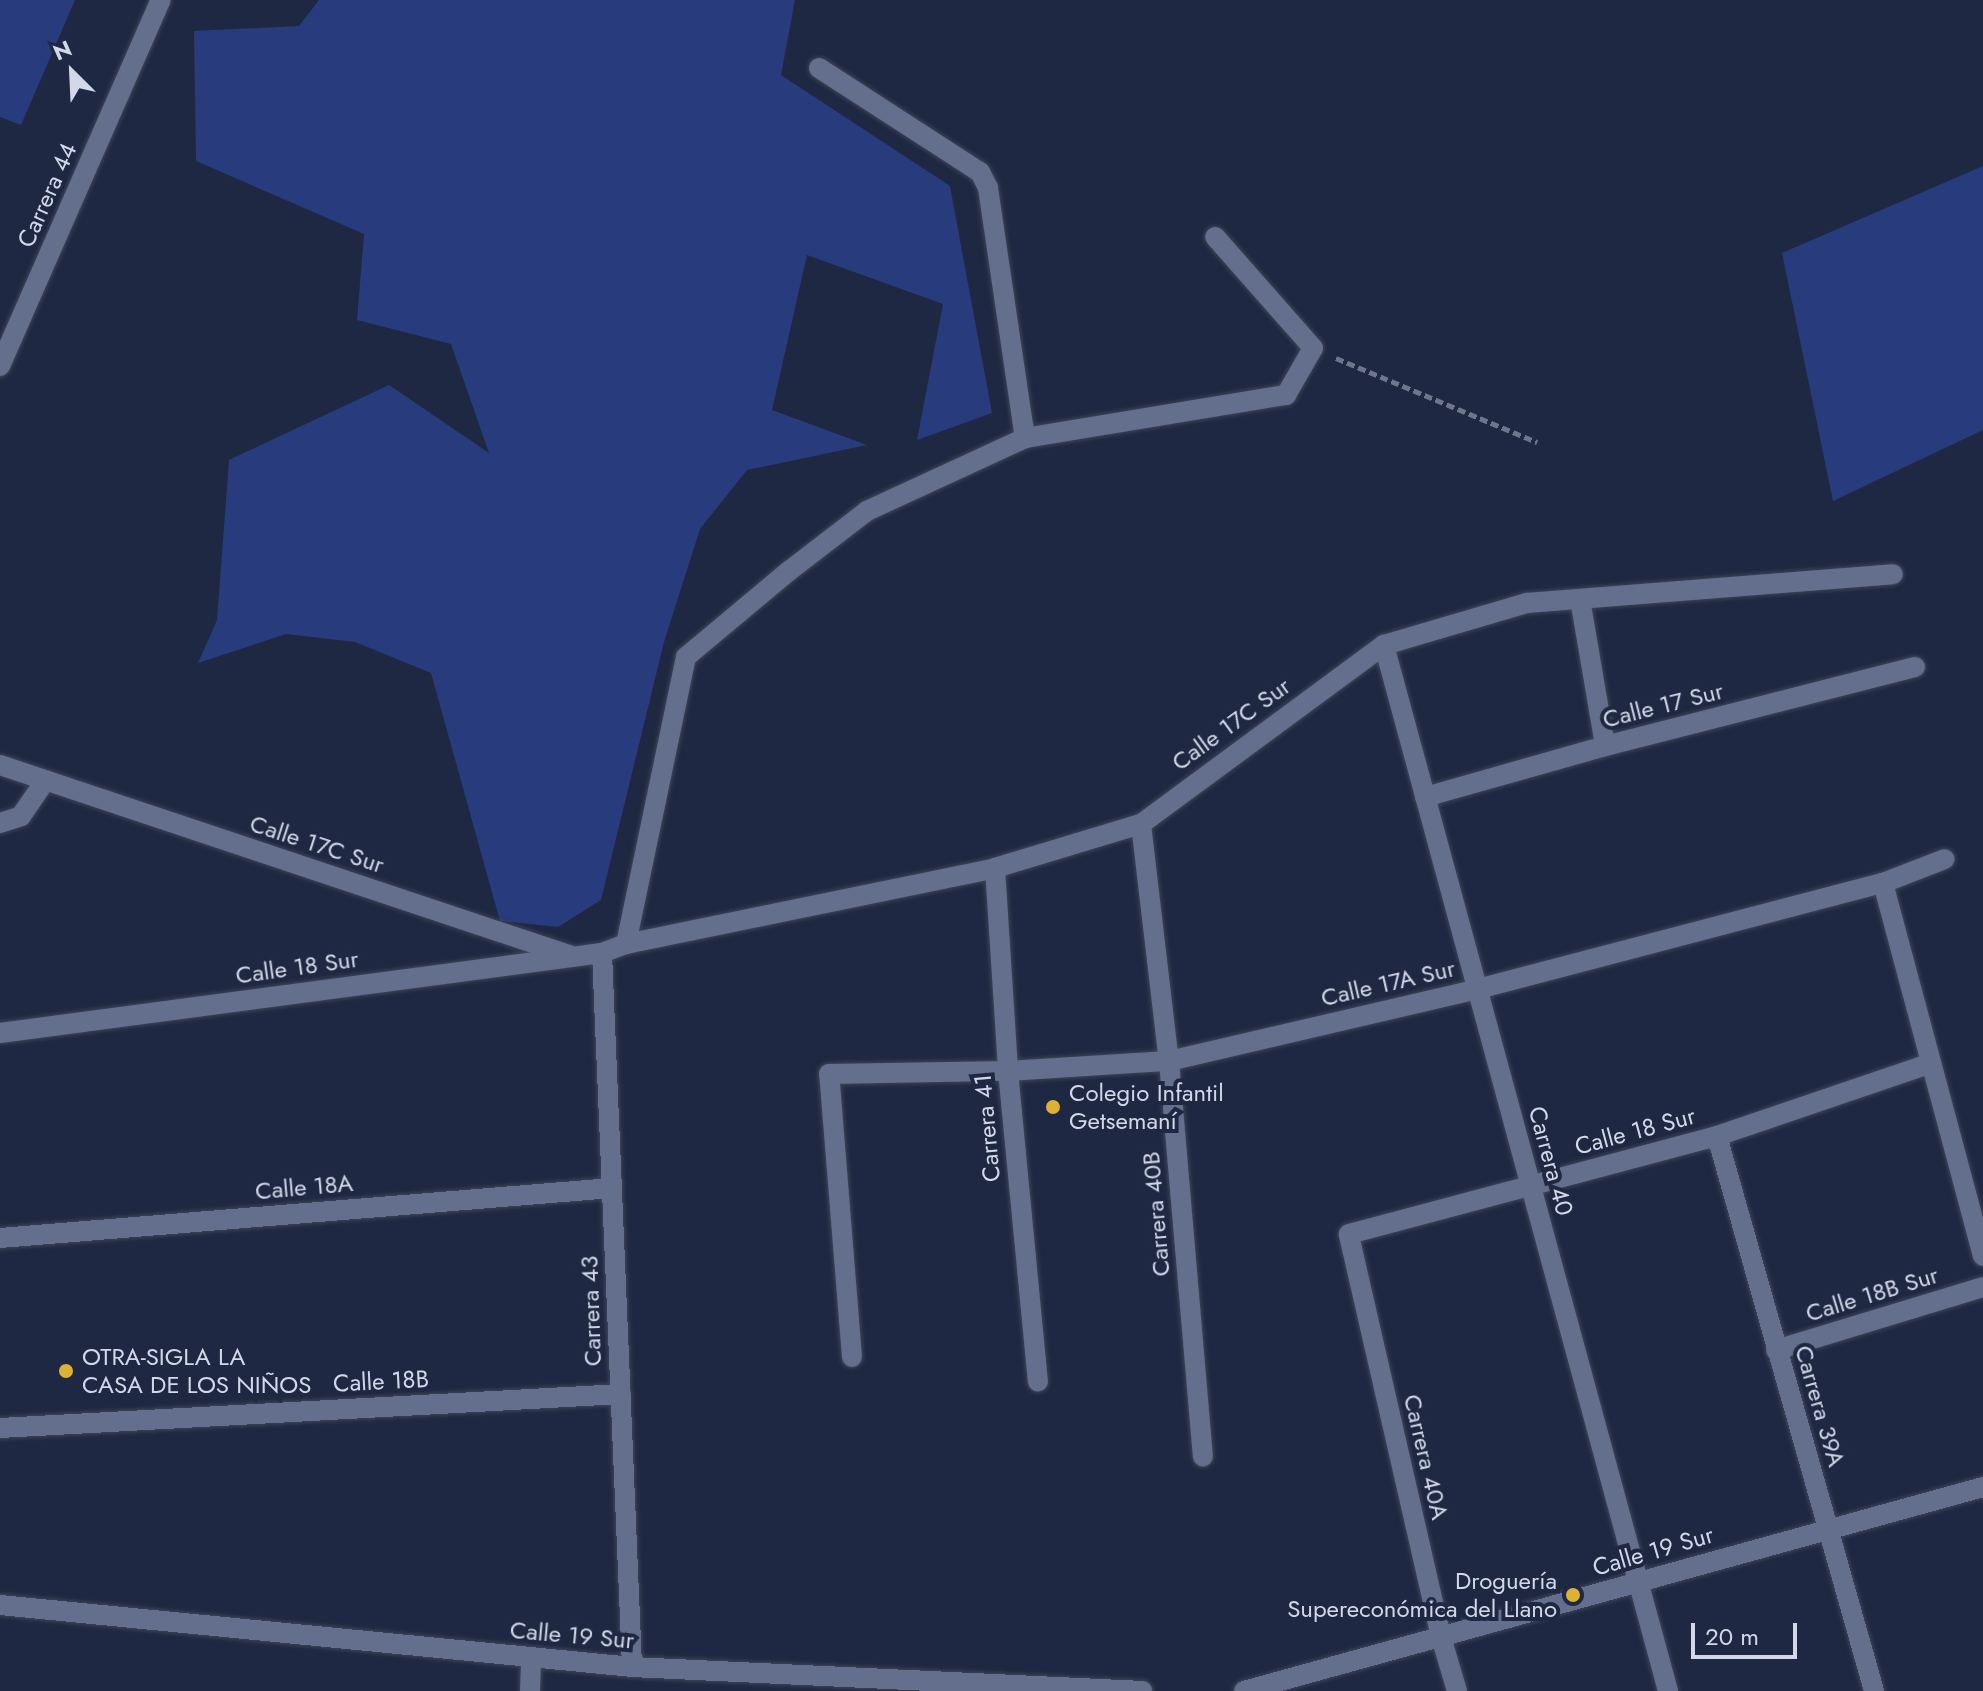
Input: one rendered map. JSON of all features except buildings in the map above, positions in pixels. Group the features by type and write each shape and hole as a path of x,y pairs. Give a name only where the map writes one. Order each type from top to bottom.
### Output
{"street":[{"name":"Carrera 44","path":"0,366 161,0"},
{"path":"819,68 980,172 988,188 1025,438"},
{"path":"626,944 686,657 867,511 1025,438 1277,400 1286,395 1313,348 1215,237"},
{"name":"Calle 17C Sur","path":"602,953 626,944 995,868 1141,824 1384,645 1527,603 1893,574"},
{"path":"1580,599 1605,746"},
{"name":"Carrera 40","path":"1384,645 1668,1691"},
{"name":"Calle 17 Sur","path":"1425,797 1605,746 1915,667"},
{"name":"Calle 17C Sur","path":"0,765 573,956"},
{"path":"0,823 21,816 45,781"},
{"name":"Carrera 40B","path":"1141,824 1169,1061 1203,1457"},
{"name":"Calle 17A Sur","path":"852,1357 829,1074 1008,1071 1169,1061 1478,989 1883,883 1945,859"},
{"name":"Carrera 41","path":"995,868 1008,1071 1038,1382"},
{"path":"1883,883 1983,1256"},
{"name":"Calle 18 Sur","path":"0,1033 602,953"},
{"name":"Carrera 43","path":"602,953 632,1667"},
{"name":"Calle 18 Sur","path":"1349,1234 1717,1136 1931,1063"},
{"name":"Carrera 39A","path":"1717,1136 1874,1691"},
{"name":"Calle 18A","path":"0,1238 612,1188"},
{"name":"Carrera 40A","path":"1349,1234 1441,1637 1457,1691"},
{"name":"Calle 18B Sur","path":"1776,1350 1983,1287"},
{"name":"Calle 18B","path":"0,1428 621,1394"},
{"name":"Calle 19 Sur","path":"1244,1691 1983,1487"},
{"name":"Calle 19 Sur","path":"0,1605 632,1667 1142,1691"},
{"path":"530,1691 531,1659"}],"path":[{"path":"1313,348 1537,442"}],"shaded area":[{"path":"0,0 75,0 21,125 0,117"},
{"path":"319,0 795,0 781,75 950,186 992,413 917,440 943,304 807,255 772,410 867,445 747,470 700,529 664,642 601,900 558,927 500,921 431,673 355,642 286,634 198,663 217,620 229,460 389,385 489,453 451,344 357,320 364,234 196,161 194,31 299,26"},
{"path":"1983,166 1983,430 1833,501 1782,253"}],"place":[{"name":"Colegio Infantil Getsemaní","path":"1053,1107"},
{"name":"OTRA-SIGLA LA CASA DE LOS NIÑOS","path":"66,1371"},
{"name":"Droguería Supereconómica del Llano","path":"1573,1595"}]}
